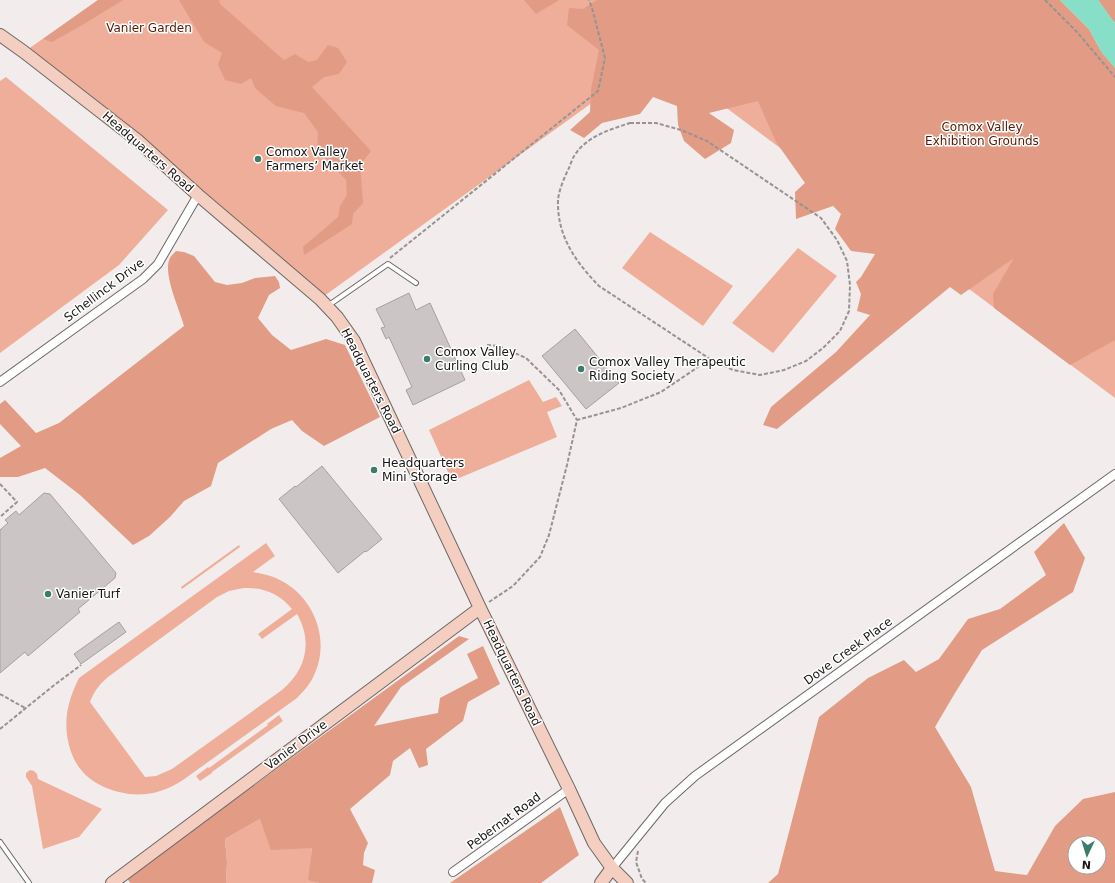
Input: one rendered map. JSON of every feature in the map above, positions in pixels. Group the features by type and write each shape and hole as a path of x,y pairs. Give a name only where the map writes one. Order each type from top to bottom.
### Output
{"main road":[{"name":"Headquarters Road","path":"0,35 137,140 198,195 320,299 337,317 354,341 480,608 594,843 612,868 627,883"},
{"name":"Vanier Drive","path":"112,883 480,608"},
{"path":"601,883 612,868"}],"street":[{"name":"Schellinck Drive","path":"0,382 143,279 158,264 198,195"},
{"name":"Dove Creek Place","path":"612,868 665,803 695,776 1115,474"},
{"name":"Pebernat Road","path":"453,872 569,789"}],"lane":[{"path":"327,307 388,264 416,284"},
{"path":"0,842 28,883"}],"path":[{"path":"390,258 598,91 605,58 589,0"},
{"path":"1045,0 1077,32 1115,77"},
{"path":"630,123 656,123 681,130 707,141 821,218 837,240 847,261 850,285 849,311 840,331 823,348 806,361 784,370 760,375 732,370 710,359 599,286 573,255 563,236 559,220 558,199 564,178 577,152 593,138 630,123"},
{"path":"480,608 513,586 540,557 550,528 567,465 577,420 559,390 526,358 499,346 487,344"},
{"path":"577,420 621,408 661,392 710,359"},
{"path":"0,484 17,502 0,517"},
{"path":"0,729 81,665"},
{"path":"0,694 25,708"},
{"path":"638,837 636,862 642,879 646,883"}],"green space":[{"name":"Comox Valley Exhibition Grounds","path":"98,0 1060,0 1115,68 1115,398 657,56 320,299 24,52"},
{"path":"98,0 123,0 52,42 43,39"},
{"path":"179,0 219,0 220,4 284,60 295,54 308,62 317,60 328,45 338,48 347,62 339,74 324,77 312,87 371,151 360,165 363,203 353,214 352,224 304,255 303,247 338,217 340,206 347,195 346,180 317,149 318,132 304,113 276,106 255,88 251,78 241,84 225,80 218,65 222,53 204,42"},
{"path":"524,0 559,0 536,14"},
{"path":"597,0 1060,0 1089,29 1102,53 1115,68 1115,340 1070,365 994,308 993,294 1014,258 961,295 950,287 777,429 763,425 771,407 836,352 870,315 857,311 861,294 856,282 861,277 875,254 851,251 835,229 841,214 833,206 796,219 795,192 805,183 776,142 758,101 709,113 734,130 731,143 705,159 684,141 678,125 677,106 653,97 640,114 602,123 584,138 570,130 590,112 591,89 599,50 567,25 569,8 583,9"},
{"path":"1098,0 1115,0 1115,23 1113,21"},
{"path":"6,77 168,210 119,265 0,353 0,81"},
{"path":"650,232 733,286 703,326 622,268"},
{"path":"798,248 837,276 773,353 732,323"},
{"path":"176,251 194,256 215,282 227,285 242,283 255,278 275,276 279,282 280,288 269,295 258,318 272,335 291,350 326,339 345,345 380,417 324,446 302,431 292,420 271,429 218,463 211,486 184,501 170,517 149,536 133,545 80,495 45,468 18,477 0,477 0,458 21,446 0,424 0,404 5,400 36,433 59,423 184,326 172,292 168,273 170,258"},
{"path":"529,380 543,402 556,397 562,406 547,412 557,437 452,481 429,430"},
{"path":"1064,523 1085,558 1073,592 982,650 935,727 971,787 995,871 1027,875 1055,826 1083,799 1115,792 1115,883 768,883 778,874 819,717 868,678 904,660 916,672 939,659 968,619 1000,609 1046,575 1034,552"},
{"path":"266,543 275,556 253,572 279,579 297,592 306,601 312,612 320,636 321,648 315,673 307,687 297,698 183,780 168,788 152,793 128,794 109,789 90,778 77,764 70,748 66,721 73,691 79,678","holes":["251,588 271,592 282,599 292,609 258,634 262,639 297,614 302,624 306,645 302,665 297,674 282,690 172,769 156,776 145,777 90,702 93,694 108,677 217,597 229,591"]},
{"path":"239,545 240,547 182,589 181,587"},
{"path":"459,636 469,639 401,687 374,726 438,713 440,698 478,678 467,654 483,646 500,684 468,702 463,721 426,749 428,765 419,768 410,748 393,761 390,775 350,809 368,843 364,853 363,865 375,870 372,883 319,883 308,880 312,848 271,850 260,819 225,839 227,862 226,883 130,883 127,878"},
{"path":"279,715 283,721 200,781 196,776 268,725 267,724"},
{"path":"30,770 37,774 38,779 102,809 79,837 43,849 32,786 26,777 26,773"},
{"path":"560,807 579,855 541,883 450,883"},
{"path":"260,819 312,848 309,879 319,883 226,883 227,862 225,839"}],"shaded area":[{"path":"1060,0 1098,0 1115,23 1115,68 1102,53 1089,29"}],"building":[{"name":"Comox Valley Curling Club","path":"409,293 416,310 430,303 465,380 413,405 406,390 412,387 389,337 386,339 381,328 385,327 376,309"},
{"name":"Comox Valley Therapeutic Riding Society","path":"575,329 619,383 586,409 542,356"},
{"path":"322,466 382,539 338,573 279,499"},
{"name":"Vanier Turf","path":"44,493 50,494 116,573 115,578 78,609 80,612 28,656 25,652 0,673 0,530 8,523 5,520 16,511 19,515"},
{"path":"119,622 126,632 81,664 74,654"}],"place":[{"name":"Comox Valley Farmers’ Market","path":"258,159"},
{"name":"Comox Valley Curling Club","path":"427,359"},
{"name":"Comox Valley Therapeutic Riding Society","path":"581,369"},
{"name":"Headquarters Mini Storage","path":"374,470"},
{"name":"Vanier Turf","path":"48,594"}],"park label":[{"name":"Vanier Garden","path":"149,28"}]}
